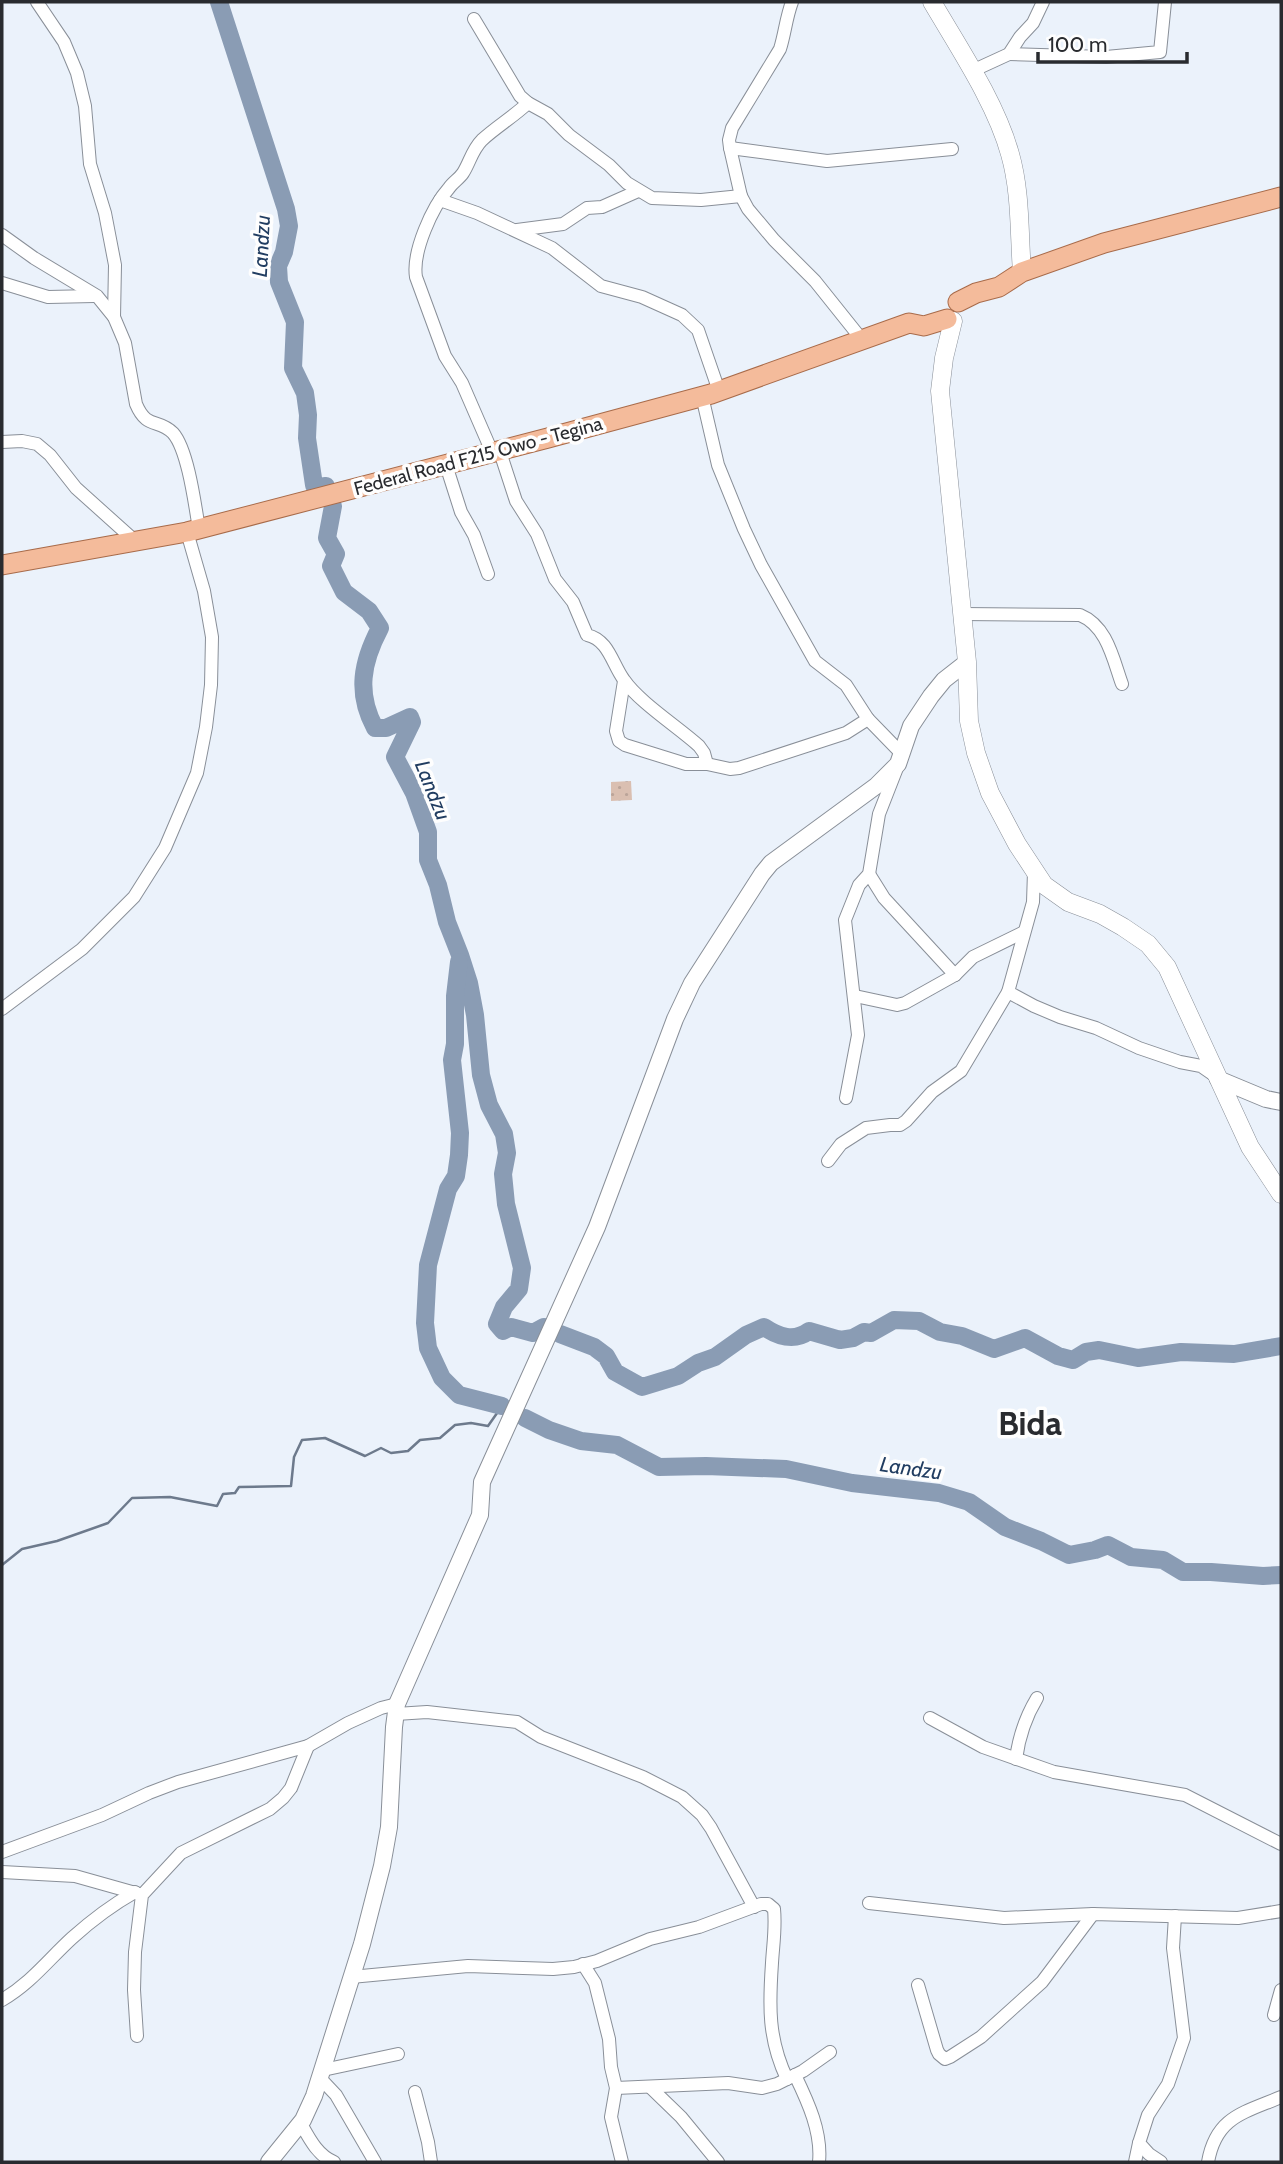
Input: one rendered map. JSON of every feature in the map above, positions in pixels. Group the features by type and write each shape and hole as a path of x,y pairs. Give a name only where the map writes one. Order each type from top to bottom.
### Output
{"main road":[{"path":"932,2 972,71 1001,129 1010,154 1015,180 1021,272"},
{"path":"1281,197 1104,243 1021,272 999,286 976,293 953,313 940,391 967,662 969,721 990,793 1044,885 1068,902 1100,914 1148,944 1167,967 1250,1147 1281,1194"},
{"name":"Federal Road F215 Owo - Tegina","path":"2,565 193,530 496,451 711,394 863,341 909,323 922,313 953,313"}],"street":[{"path":"37,2 64,42 77,73 85,106 90,164 105,213 115,265 114,317"},
{"path":"792,2 786,20 786,35 732,128 730,148 741,196 754,217 815,281 863,341"},
{"path":"1009,54 1033,23 1043,2"},
{"path":"972,71 1009,54 1106,57 1160,51 1165,2"},
{"path":"474,19 520,96 548,114 569,135 638,191 652,198 670,200 741,196"},
{"path":"528,103 480,142 464,171 440,200 416,253 416,277 445,356 462,383 496,451 516,501 541,542 555,579 573,602 587,635 601,640 624,681 699,746 707,764"},
{"path":"730,148 827,161 952,149"},
{"path":"517,230 563,224 587,208 602,207 638,191"},
{"path":"440,200 517,230 552,248 601,286 642,297 682,315 698,330 711,394 718,465 744,529 815,661 846,685 868,719 900,759"},
{"path":"2,235 97,296 114,317 125,343 139,412 145,420 172,432 183,448 193,530 212,637 208,706 197,773 165,848 134,897 82,948 2,1009"},
{"path":"2,283 48,297 97,296"},
{"path":"2,442 22,441 37,444 50,455 76,488 135,541"},
{"path":"446,464 463,519 474,535 488,574"},
{"path":"962,614 1080,615 1094,623 1104,636 1122,684"},
{"path":"846,1098 858,1035 845,920 859,885 869,873 880,814 911,726 944,680 967,662"},
{"path":"624,681 616,731 619,741 686,764 707,764 730,769 748,766 846,733 868,719"},
{"path":"269,2162 300,2123 322,2074 351,1977 382,1866 389,1827 396,1709 480,1515 482,1482 597,1227 655,1070 692,983 771,863 876,786 900,759"},
{"path":"828,1161 841,1144 866,1128 900,1125 906,1121 932,1092 961,1071 1009,992 1033,902 1034,872"},
{"path":"869,873 884,898 955,975"},
{"path":"855,996 897,1005 905,1003 955,975 973,957 1024,932"},
{"path":"1009,992 1060,1017 1096,1028 1139,1048 1201,1066 1218,1079 1266,1099 1281,1102"},
{"path":"1016,1759 1019,1736 1037,1698"},
{"path":"2,1852 102,1815 178,1782 308,1746 381,1708 396,1709 516,1722 541,1737 643,1777 682,1797 702,1815 711,1828 754,1907"},
{"path":"930,1718 983,1747 1016,1759 1076,1777 1185,1795 1281,1843"},
{"path":"2,2000 20,1989 105,1910 139,1893 181,1853 270,1809 291,1788 308,1746"},
{"path":"2,1872 75,1876 139,1893"},
{"path":"137,2036 134,1990 139,1893"},
{"path":"869,1903 1004,1918 1093,1914 1238,1918 1281,1911"},
{"path":"351,1977 468,1966 553,1969 583,1964 650,1938 699,1927 768,1904 774,1909 775,1932 769,2008 773,2042 813,2116 819,2142 819,2162"},
{"path":"918,1985 937,2050 942,2057 950,2057 981,2037 1042,1982 1093,1914"},
{"path":"1135,2162 1148,2115 1168,2084 1184,2038 1173,1948 1175,1916"},
{"path":"583,1964 595,1983 609,2039 615,2088 611,2117 622,2162"},
{"path":"1275,2015 1281,1990"},
{"path":"615,2088 728,2082 762,2088 777,2084 816,2064 830,2052"},
{"path":"322,2074 398,2054"},
{"path":"322,2074 375,2162"},
{"path":"650,2088 681,2117 718,2162"},
{"path":"415,2092 428,2142 430,2162"},
{"path":"1208,2162 1213,2141 1222,2127 1231,2120 1281,2097"},
{"path":"300,2123 318,2151 334,2162"},
{"path":"1139,2143 1161,2162"}],"shaded area":[{"path":"631,781 632,800 611,801 611,782"}],"waterway":[{"name":"Landzu","path":"219,2 286,209 289,226 278,266 279,282 295,322 293,368 305,393 307,438 314,485 326,486"},
{"name":"Landzu","path":"333,506 327,538 336,554 331,566 344,592 369,611 380,628 365,665 365,702 375,728 386,728 410,717 412,722 395,757 414,793 428,832 428,860 469,983 481,1075 489,1105 504,1134 507,1153 503,1174 506,1204 522,1268 519,1289 504,1307 497,1324 503,1331 511,1327 533,1333 544,1327"},
{"name":"Landzu","path":"459,962 452,1060 460,1133 459,1155 456,1176 448,1189 428,1265 425,1323 428,1348 442,1378 459,1395 502,1406"},
{"name":"Landzu","path":"560,1334 594,1347 606,1356 615,1372 642,1387 678,1376 764,1327 786,1337 809,1331 840,1340 853,1338 864,1332 871,1333 894,1320 919,1321 940,1332 962,1336 994,1349 1025,1338 1058,1356 1073,1360 1086,1352 1099,1350 1138,1358 1181,1352 1234,1354 1281,1346"},
{"path":"2,1565 22,1549 57,1541 108,1523 132,1498 170,1497 217,1506 223,1494 235,1493 239,1487 291,1486 294,1457 302,1440 325,1438 365,1456 381,1448 391,1453 408,1451 420,1440 440,1438 455,1425 471,1423 488,1426 502,1406"},
{"name":"Landzu","path":"525,1418 581,1441 617,1445 659,1467 786,1469 852,1483 939,1493 969,1502 1005,1527 1069,1555 1108,1545 1131,1557 1163,1560 1183,1572 1281,1575"}],"district":[{"name":"Bida","path":"1030,1423"}]}
